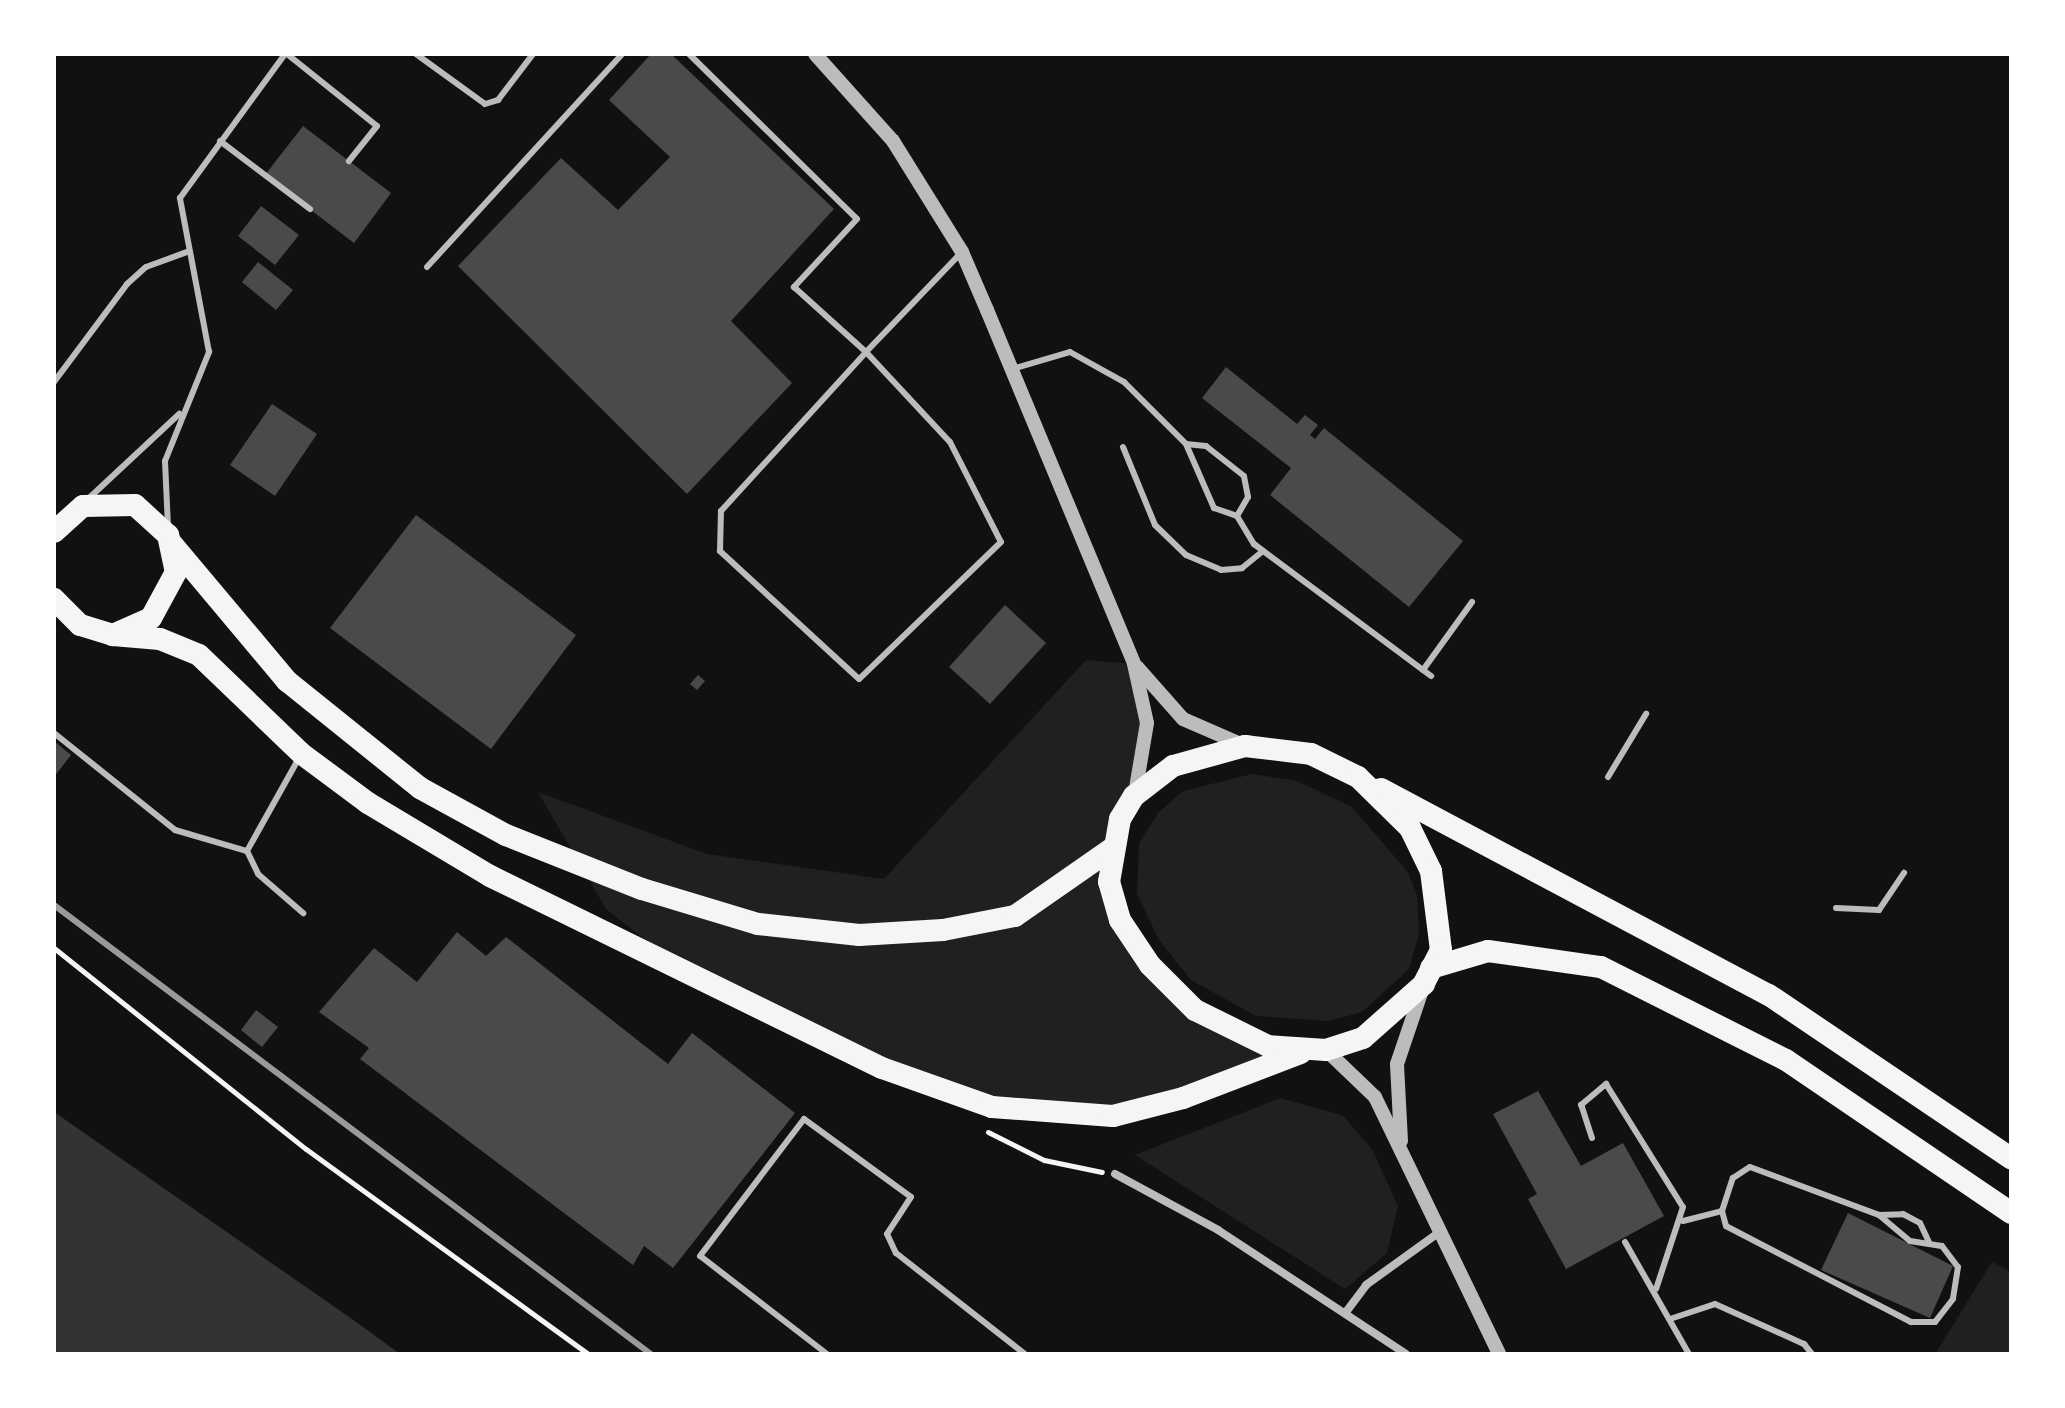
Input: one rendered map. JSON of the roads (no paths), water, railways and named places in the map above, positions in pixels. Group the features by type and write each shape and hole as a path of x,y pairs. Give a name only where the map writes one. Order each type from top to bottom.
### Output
{"highway":[{"path":"54,532 70,509 135,505 170,540 287,681 357,742 420,788 506,835 642,889 758,924 859,935 943,930 1015,916 1113,848"},
{"path":"113,635 164,604 176,572 170,540"},
{"path":"57,606 113,635 160,639 199,655 302,754 368,803 490,876 689,978 882,1068 992,1107 1113,1116 1183,1098 1301,1053 1326,1050 1363,1038 1428,976 1441,950 1441,914 1431,871 1410,828 1358,777"},
{"path":"1301,1053 1247,1038 1195,1010 1150,965 1120,920 1109,882 1113,848 1134,796 1173,766 1245,746 1311,754 1769,995 2011,1158"},
{"path":"1428,976 1488,951 1601,967 1786,1060 2011,1213"}],"street":[{"path":"815,54 893,141 962,252 1134,664 1147,723 1134,796"},
{"path":"1134,664 1183,719 1245,746"},
{"path":"1401,1146 1397,1064 1428,976"},
{"path":"1326,1050 1375,1097 1499,1354"},
{"path":"1115,1174 1346,1312 1406,1354"},
{"path":"1346,1312 1366,1285 1438,1233"}],"lane":[{"path":"170,540 165,461 179,414 209,352 187,252 180,198 286,54 377,126 349,161"},
{"path":"416,54 485,104 498,100 533,54"},
{"path":"427,267 622,54"},
{"path":"689,54 857,219 794,287 866,352 950,442 1001,542 859,679 720,551 721,511 866,352 962,252"},
{"path":"220,141 310,209"},
{"path":"54,382 127,284 146,267 187,252"},
{"path":"1012,369 1049,355 1082,356 1124,382 1186,444 1207,500 1222,516 1237,516"},
{"path":"70,509 179,414"},
{"path":"1186,444 1206,446 1244,476 1248,497 1237,516"},
{"path":"1123,447 1155,525 1186,555 1221,570 1242,568 1263,551"},
{"path":"1237,516 1263,551 1431,676"},
{"path":"1423,670 1472,602"},
{"path":"1608,777 1646,714"},
{"path":"54,733 175,830 247,851 258,874 303,913"},
{"path":"247,851 279,783 302,754"},
{"path":"1836,908 1879,910 1904,873"},
{"path":"1592,1138 1581,1105 1606,1084 1683,1207 1683,1221 1656,1289"},
{"path":"827,1354 700,1256 804,1119 911,1197 887,1234 896,1253 1025,1354"},
{"path":"1879,1215 1903,1214 1920,1223 1929,1242 1952,1258 1960,1281 1944,1315 1911,1322 1726,1226 1722,1211 1733,1178 1750,1167 1879,1215 1910,1241 1929,1242"},
{"path":"1683,1221 1722,1211"},
{"path":"1625,1242 1673,1318 1689,1354"},
{"path":"1673,1318 1715,1304 1804,1344 1812,1354"}],"railway":[{"path":"54,905 651,1354"}]}
